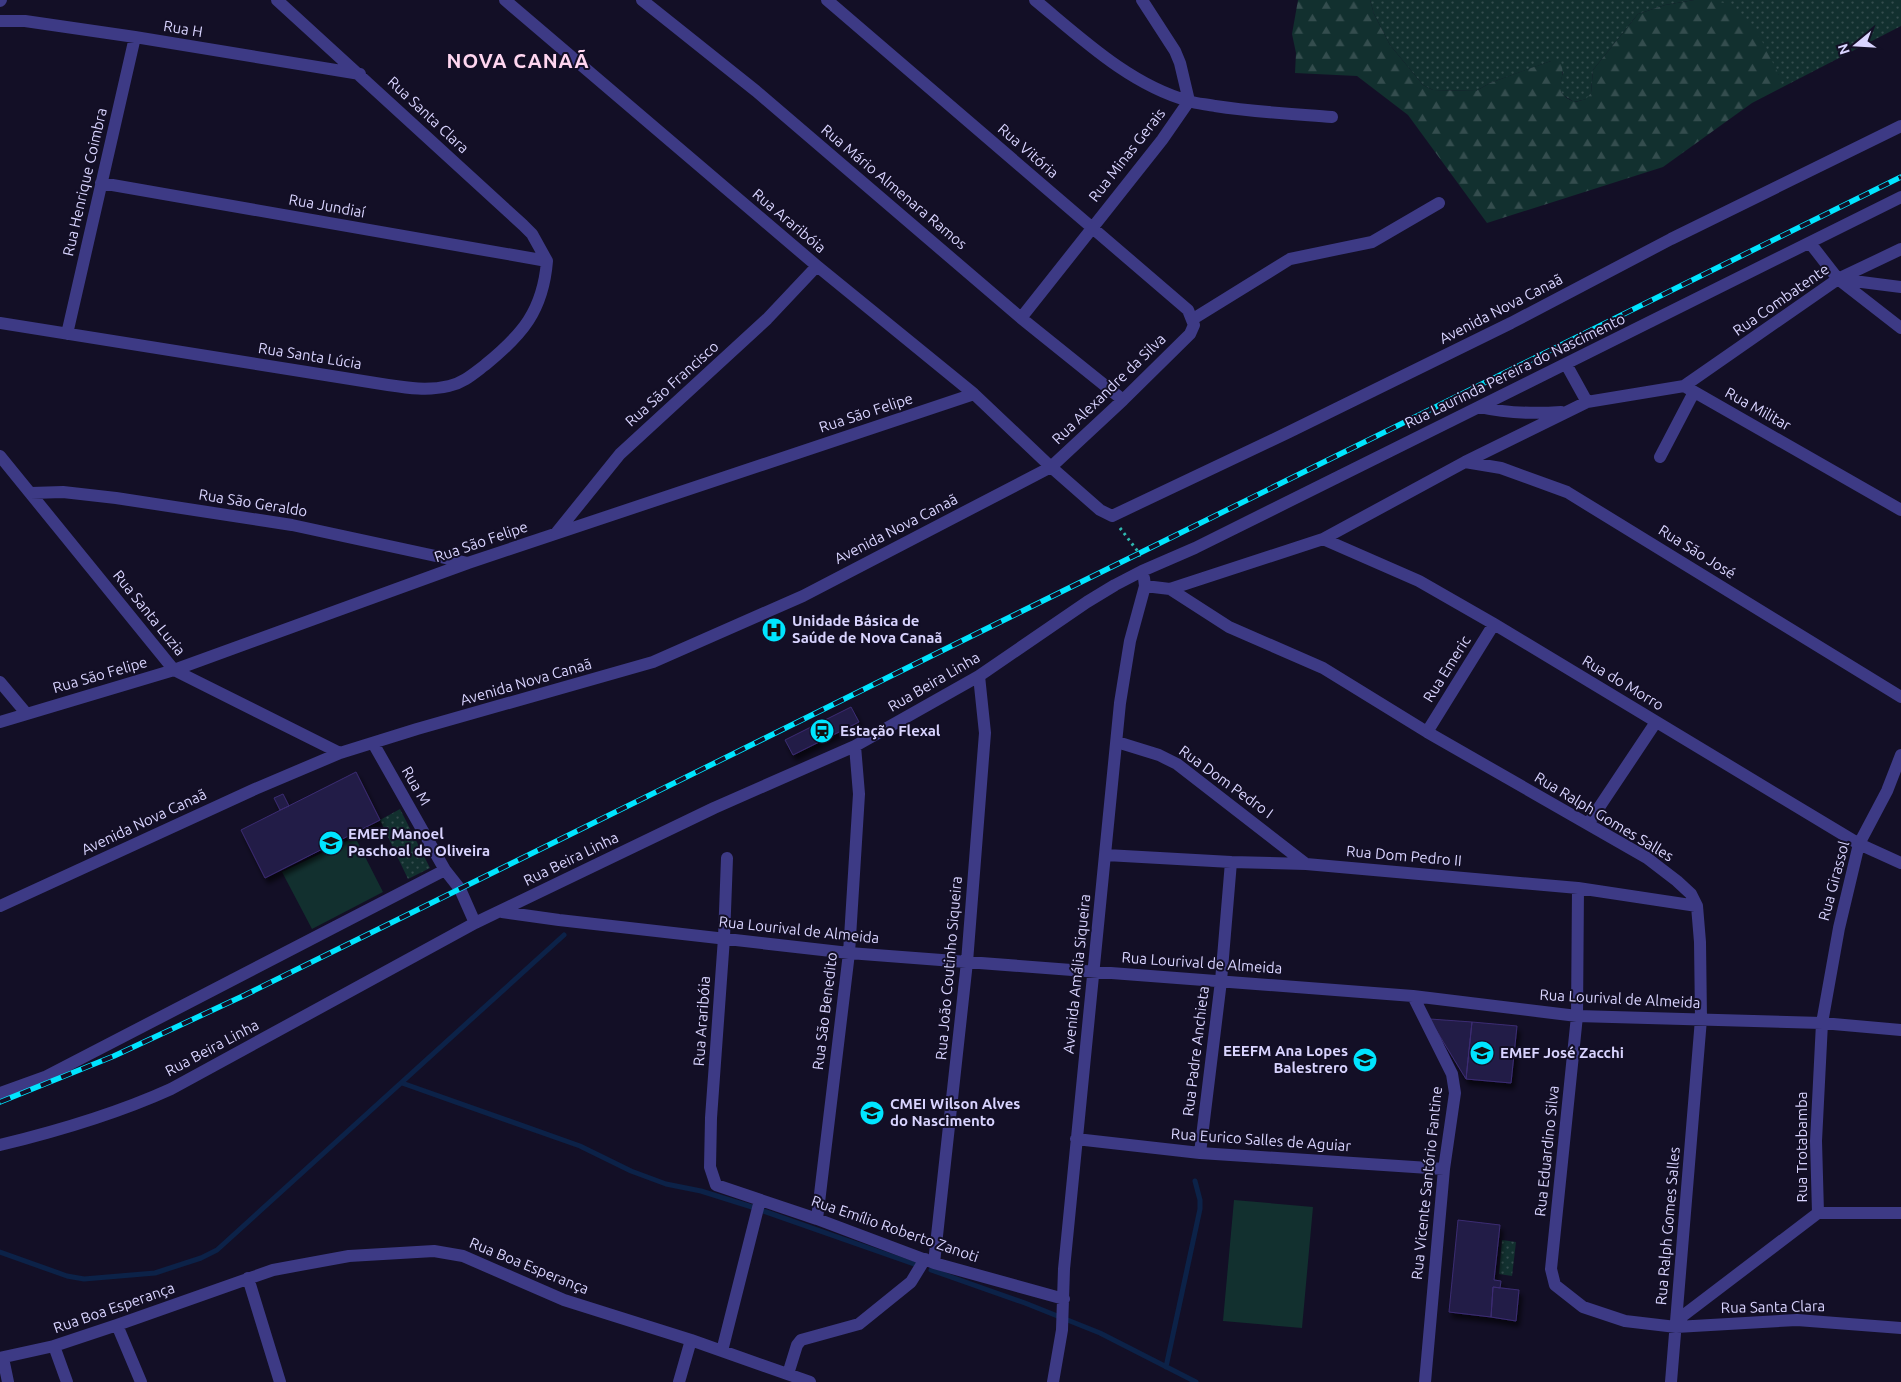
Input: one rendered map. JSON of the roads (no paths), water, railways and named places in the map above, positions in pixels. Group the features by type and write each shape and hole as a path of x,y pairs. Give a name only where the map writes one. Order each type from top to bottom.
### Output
{"street":[{"name":"Rua Santa Clara","path":"277,0 523,225 532,234 547,261"},
{"name":"Rua Araribóia","path":"505,0 817,266 974,394 1051,467 1100,510 1112,516"},
{"name":"Rua Mário Almenara Ramos","path":"642,0 756,91 1021,318 1123,400"},
{"name":"Rua Vitória","path":"827,0 1188,310 1193,319"},
{"path":"1035,0 1115,64 1148,85 1189,102 1237,109 1332,117"},
{"path":"1142,0 1175,51 1189,102"},
{"name":"Rua H","path":"0,21 25,22 135,37 360,74"},
{"name":"Rua Henrique Coimbra","path":"67,334 135,37"},
{"name":"Rua Minas Gerais","path":"1021,318 1162,140 1189,102"},
{"name":"Avenida Nova Canaã","path":"1112,516 1298,428 1512,323 1672,239 1901,126"},
{"name":"Rua Jundiaí","path":"101,183 547,261"},
{"name":"Rua Laurinda Pereira do Nascimento","path":"1142,571 1195,548 1901,197"},
{"path":"1193,319 1290,259 1372,242 1439,203"},
{"path":"1810,242 1838,279 1901,328"},
{"name":"Rua Combatente","path":"1689,389 1838,279 1901,249"},
{"name":"Rua Santa Lúcia","path":"0,323 388,385 436,389 451,386 467,379 506,348 527,324 542,294 547,261"},
{"name":"Rua São Francisco","path":"557,532 620,454 767,319 817,266"},
{"path":"1838,279 1901,286"},
{"name":"Rua Alexandre da Silva","path":"1051,467 1190,334 1193,330 1193,319"},
{"path":"1566,364 1587,402"},
{"path":"1170,589 1323,539 1465,462 1587,402 1689,389"},
{"path":"1660,457 1689,389"},
{"name":"Rua Militar","path":"1689,389 1901,510"},
{"name":"Rua São Felipe","path":"0,722 174,670 557,532 974,394"},
{"path":"1479,407 1527,414 1568,411"},
{"name":"Rua Santa Luzia","path":"0,456 174,670 340,753"},
{"name":"Rua São José","path":"1465,462 1501,468 1568,492 1901,696"},
{"name":"Avenida Nova Canaã","path":"0,906 248,792 340,753 665,658 803,596 1051,467"},
{"name":"Rua São Geraldo","path":"31,493 63,492 116,498 292,525 468,563"},
{"name":"Rua do Morro","path":"1323,539 1419,581 1494,624 1859,844 1901,863"},
{"path":"1142,571 1146,586"},
{"name":"Rua Beira Linha","path":"0,1145 90,1120 148,1100 475,924 714,808 855,746 979,676 1087,602 1142,571"},
{"name":"Rua Ralph Gomes Salles","path":"1146,586 1170,589 1229,627 1323,668 1427,732 1655,864 1691,894 1697,906 1700,942 1701,1019 1670,1382"},
{"name":"Avenida Amália Siqueira","path":"1053,1382 1062,1330 1064,1269 1076,1139 1120,703 1130,641 1146,586"},
{"name":"Rua Emeric","path":"1427,732 1494,624"},
{"name":"Rua João Coutinho Siqueira","path":"930,1261 967,962 985,733 979,676"},
{"path":"0,682 26,713"},
{"path":"1588,824 1656,722"},
{"name":"Rua Dom Pedro I","path":"1117,742 1159,755 1177,764 1306,864"},
{"name":"Rua M","path":"373,743 445,870 460,889 475,924"},
{"name":"Rua São Benedito","path":"817,1219 848,954 859,794 855,746"},
{"name":"Rua Girassol","path":"1822,1022 1839,928 1859,844 1887,791 1901,756"},
{"name":"Rua Dom Pedro II","path":"1106,855 1306,864 1578,888 1697,906"},
{"name":"Rua Araribóia","path":"716,1185 710,1167 711,1118 724,938 727,858"},
{"name":"Rua Padre Anchieta","path":"1200,1153 1221,981 1231,862"},
{"path":"0,1093 45,1077 445,870"},
{"name":"Rua Eduardino Silva","path":"1578,888 1577,1016 1551,1269 1555,1285 1583,1307 1625,1321 1676,1324"},
{"name":"Rua Lourival de Almeida","path":"502,912 848,954 1413,996 1577,1016 1822,1022 1901,1030"},
{"name":"Rua Vicente Santório Fantine","path":"1413,996 1452,1074 1455,1085 1444,1169 1425,1382"},
{"name":"Rua Trotabamba","path":"1676,1324 1818,1213 1816,1141 1822,1022"},
{"name":"Rua Eurico Salles de Aguiar","path":"1076,1139 1200,1153 1444,1169"},
{"name":"Rua Emílio Roberto Zanoti","path":"716,1185 817,1219 930,1261 1064,1302"},
{"path":"722,1351 760,1200"},
{"path":"1818,1213 1901,1213"},
{"name":"Rua Boa Esperança","path":"2,1358 54,1346 116,1326 273,1270 349,1256 434,1251 464,1256 564,1300 691,1340 810,1382"},
{"path":"788,1374 797,1345 801,1340 860,1324 911,1282 930,1261"},
{"path":"248,1278 280,1382"},
{"name":"Rua Santa Clara","path":"1676,1324 1797,1320 1901,1328"},
{"path":"116,1326 141,1382"},
{"path":"679,1382 691,1340"},
{"path":"54,1346 67,1382"},
{"path":"2,1358 8,1382"}],"waterway":[{"path":"0,1252 67,1276 84,1279 155,1273 201,1258 217,1250 564,935"},
{"path":"402,1083 580,1146 631,1171 666,1184 701,1191 752,1207 914,1264"},
{"path":"1166,1367 1200,1209 1200,1200 1195,1181"},
{"path":"931,1270 1025,1303 1100,1333 1196,1382"}],"railway":[{"path":"0,1102 114,1056 245,995 1901,177"}],"place":[{"name":"Unidade Básica de Saúde de Nova Canaã","path":"774,630"},
{"name":"Estação Flexal","path":"822,731"},
{"name":"EMEF Manoel Paschoal de Oliveira","path":"331,843"},
{"name":"EMEF José Zacchi","path":"1482,1053"},
{"name":"EEEFM Ana Lopes Balestrero","path":"1365,1060"},
{"name":"CMEI Wilson Alves do Nascimento","path":"872,1113"}],"district":[{"name":"NOVA CANAÃ","path":"518,61"}]}
